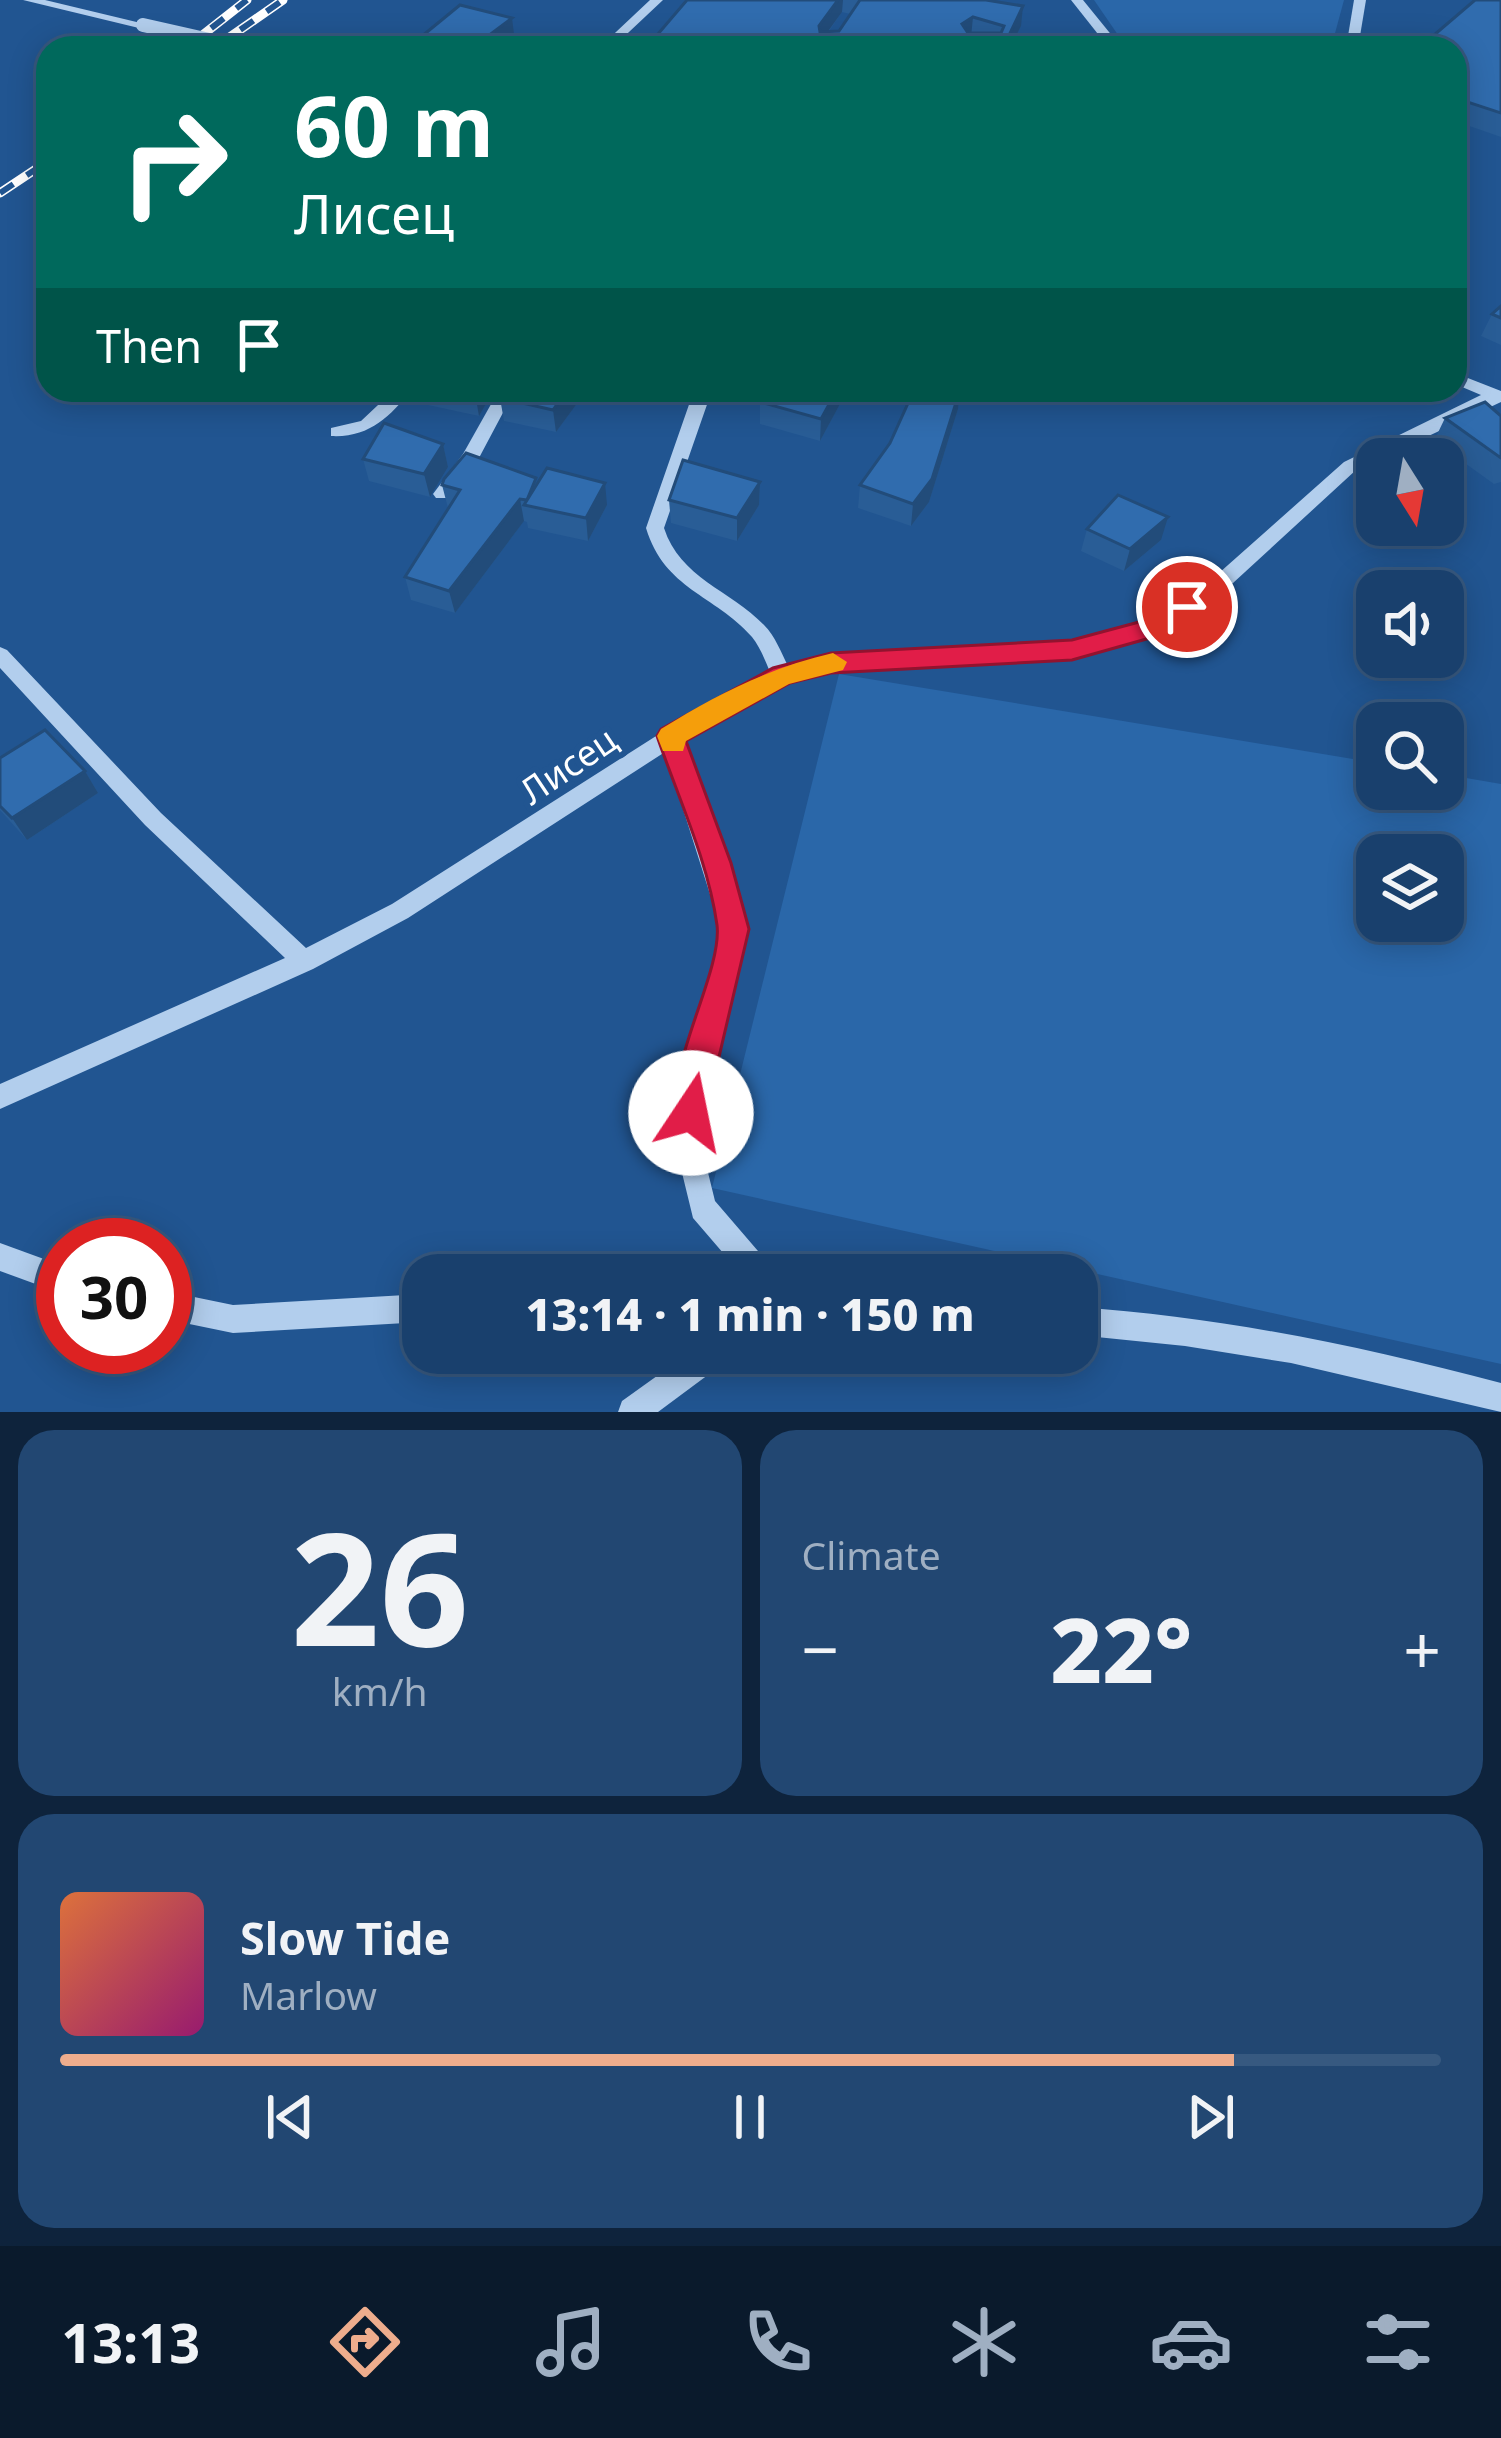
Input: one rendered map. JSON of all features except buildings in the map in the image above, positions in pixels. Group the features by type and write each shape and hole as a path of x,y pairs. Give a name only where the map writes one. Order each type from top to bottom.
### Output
{"street":[{"path":"29,0 192,36"},
{"path":"617,36 657,0"},
{"path":"1077,0 1106,36"},
{"path":"1354,36 1360,0"},
{"path":"1467,383 1498,396"},
{"name":"Лисец","path":"0,1097 304,962 400,911 671,736 782,675 831,663 1072,650 1148,629 1226,578 1350,466 1498,396"},
{"path":"337,432 367,425 391,402"},
{"path":"442,494 471,456 500,402"},
{"path":"699,402 655,529 658,546 676,569 760,634 782,675"},
{"path":"0,655 153,819 304,962"},
{"path":"671,736 716,863 733,929 694,1082 688,1144 703,1208 742,1254"},
{"path":"0,1257 36,1270"},
{"path":"192,1310 233,1318 402,1309"},
{"path":"1098,1322 1174,1326 1257,1339 1501,1398"},
{"path":"633,1412 685,1374"}],"shaded area":[{"path":"1094,0 1344,0 1334,36 1119,36"},
{"path":"839,674 1356,760 1356,810 1464,810 1464,778 1501,784 1501,1364 1098,1274 1098,1254 1008,1254 712,1188"}],"railway":[{"path":"201,36 247,0"},
{"path":"231,36 283,0"},
{"path":"0,193 36,169"}],"slow traffic":[{"path":"673,743 671,736 726,702 782,675 833,662"}],"route":[{"path":"691,1113 694,1082 733,929 716,863 671,736 782,675 881,658 1072,650 1148,629 1187,607"}]}
